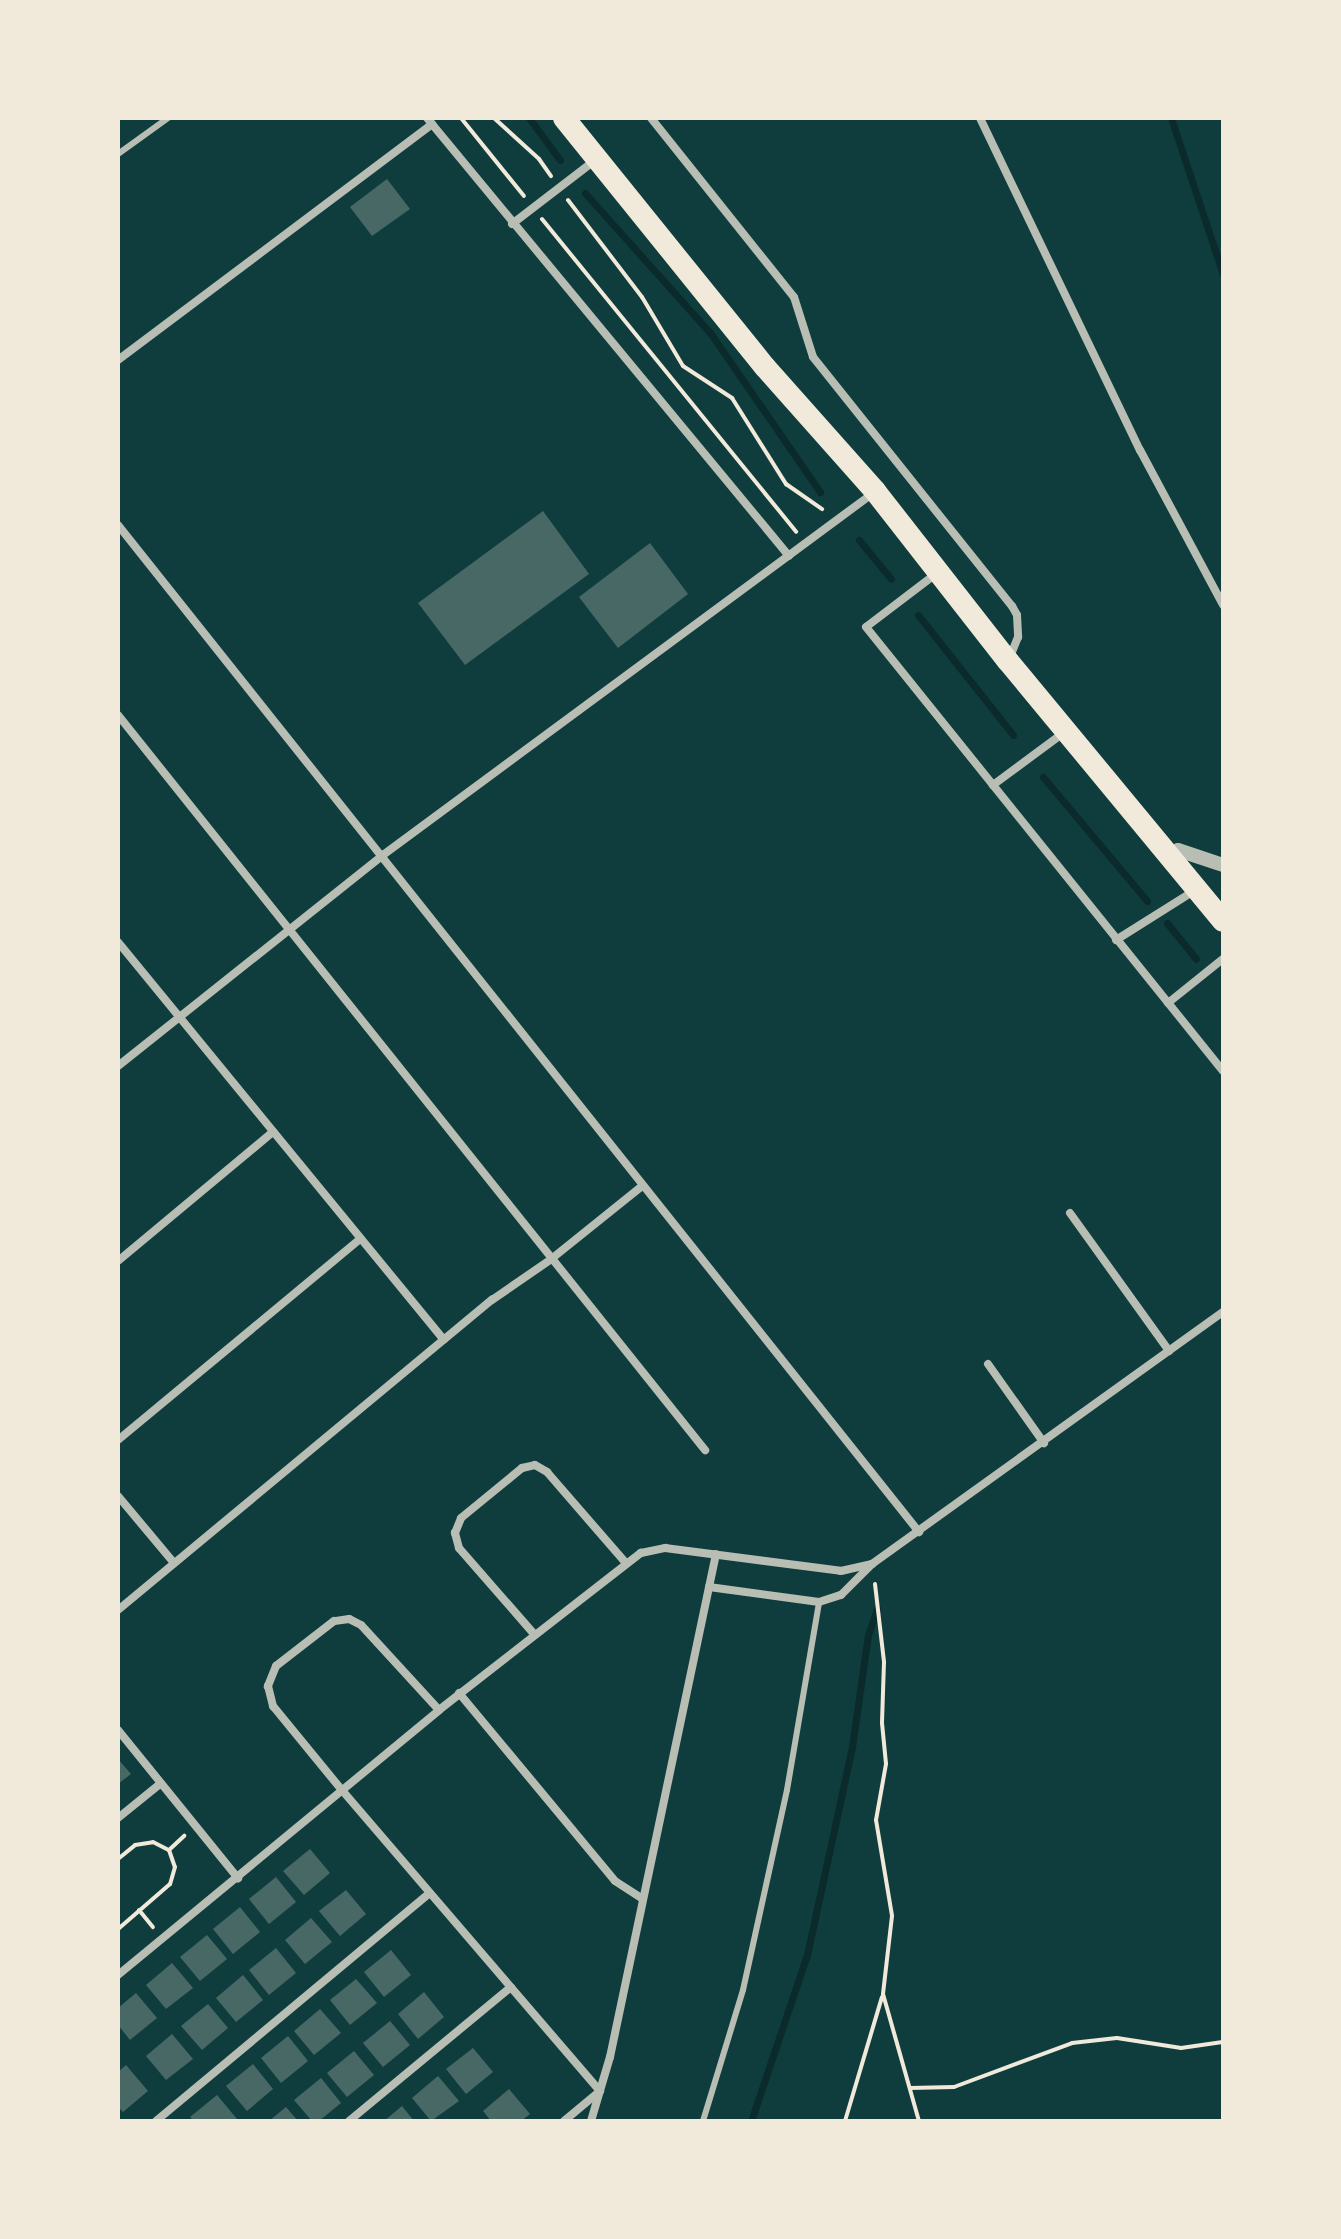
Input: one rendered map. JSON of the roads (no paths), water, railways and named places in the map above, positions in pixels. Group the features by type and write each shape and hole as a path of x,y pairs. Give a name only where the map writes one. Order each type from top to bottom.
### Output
{"highway":[{"path":"564,118 765,367 875,491 1008,661 1223,921"}],"street":[{"path":"651,118 800,305 805,337 813,357 1012,606 1017,615 1018,637 1008,661"},
{"path":"980,118 1140,450 1223,605"},
{"path":"118,360 430,121 789,556"},
{"path":"512,224 597,159"},
{"path":"118,1066 383,855 875,491"},
{"path":"118,525 919,1532"},
{"path":"938,573 866,627 1223,1071"},
{"path":"118,715 550,1260 705,1450"},
{"path":"993,785 1067,731"},
{"path":"1170,855 1178,850 1223,865"},
{"path":"1116,940 1197,889"},
{"path":"118,942 444,1340"},
{"path":"1168,1003 1223,959"},
{"path":"118,1261 273,1132"},
{"path":"118,1610 444,1340 642,1186"},
{"path":"1070,1213 1169,1351"},
{"path":"118,1440 360,1239"},
{"path":"709,1587 819,1602 841,1595 872,1564 1223,1312"},
{"path":"988,1364 1044,1443"},
{"path":"534,1634 459,1548 455,1533 461,1518 522,1468 535,1465 547,1472 625,1562"},
{"path":"118,1496 174,1563"},
{"path":"118,1975 341,1789 625,1562 653,1549 841,1571 872,1564"},
{"path":"591,2121 643,1899 716,1554"},
{"path":"439,1710 361,1625 349,1619 334,1621 276,1666 268,1686 273,1706 341,1789 600,2091"},
{"path":"459,1693 615,1881 643,1899"},
{"path":"118,1730 238,1878"},
{"path":"118,1818 161,1783"},
{"path":"156,2121 430,1893"},
{"path":"349,2121 511,1987"},
{"path":"564,2121 600,2091"}],"lane":[{"path":"118,154 168,118"},
{"path":"703,2121 743,1990 787,1790 819,1602"}],"waterway":[{"path":"529,118 560,160"},
{"path":"1171,118 1223,274"},
{"path":"585,193 711,334 820,492"},
{"path":"859,540 891,579"},
{"path":"918,615 1013,735"},
{"path":"1043,777 1147,901"},
{"path":"1167,923 1196,959"},
{"path":"751,2121 807,1955 852,1747 868,1635 877,1609"}]}
